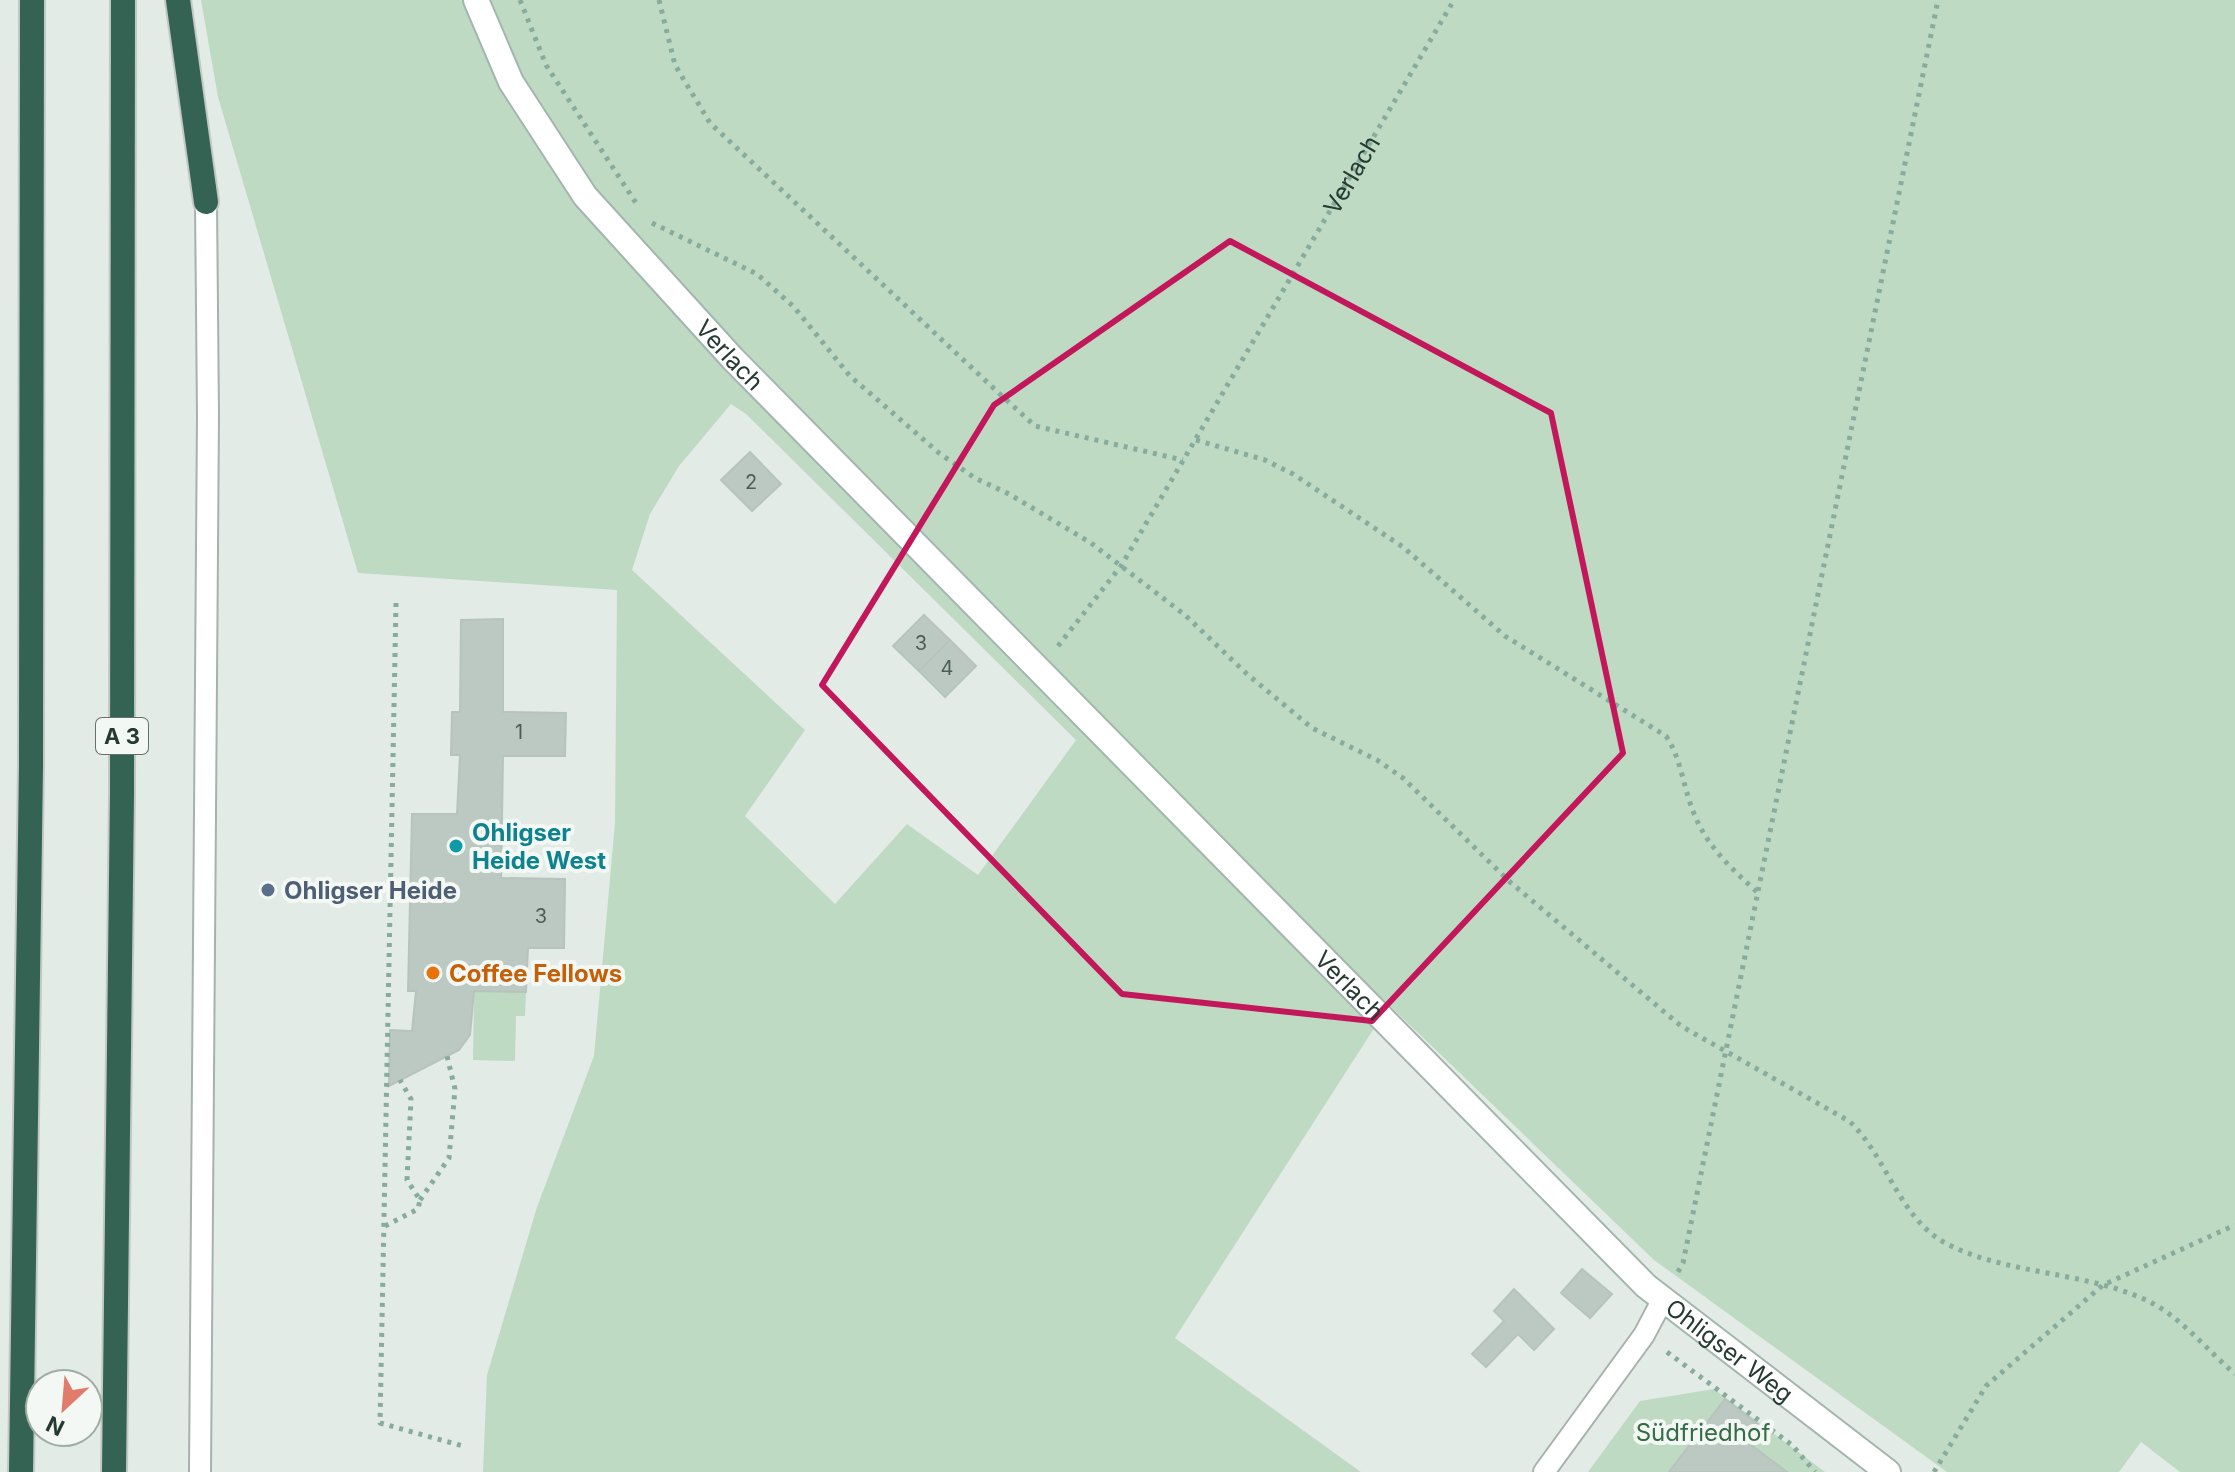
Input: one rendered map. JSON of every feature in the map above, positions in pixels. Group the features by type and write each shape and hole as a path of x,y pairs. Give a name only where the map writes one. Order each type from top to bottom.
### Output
{"highway":[{"path":"21,1472 31,766 32,0"},
{"name":"A 3","path":"114,1472 122,794 123,0"},
{"path":"178,0 206,202"}],"street":[{"name":"Verlach","path":"476,0 511,82 585,196 733,359 1663,1299"},
{"name":"Ohligser Weg","path":"1663,1299 1886,1471"}],"lane":[{"path":"200,1472 208,432 206,202"},
{"name":"Ohligser Weg","path":"1544,1472 1644,1335 1663,1299"}],"path":[{"path":"520,0 546,65 652,223 757,274 794,307 850,376 939,453 975,478 1053,519 1121,566 1185,615 1247,674 1312,728 1377,760 1403,778 1510,882 1583,940 1637,992 1726,1054 1849,1121 1867,1138 1921,1224 1944,1243 1975,1255 2103,1285 2148,1300 2235,1374"},
{"path":"659,0 675,65 710,123 1035,426 1183,460"},
{"name":"Verlach","path":"1038,670 1121,566 1454,0"},
{"path":"1663,1299 1683,1263 1938,0"},
{"path":"1196,440 1265,460 1293,474 1403,547 1505,636 1666,736 1675,749 1701,829 1725,863 1758,893"},
{"path":"396,603 380,1423 463,1446"},
{"path":"385,1226 418,1209 420,1200 449,1158 455,1089 447,1056"},
{"path":"400,1080 411,1099 407,1180 420,1200"},
{"path":"1934,1472 1986,1386 2103,1285 2235,1225"},
{"path":"1644,1335 1792,1445 1815,1472"}],"highlighted area":[{"path":"1230,241 1551,413 1623,753 1372,1021 1122,994 822,685 994,405"}],"green space":[{"path":"201,0 2235,0 2235,1472 2180,1472 2141,1442 2119,1472 1947,1472 1654,1260 1389,1005 1175,1338 1361,1472 483,1472 487,1375 537,1207 594,1056 615,823 617,590 358,573 218,97","holes":["731,404 746,414 1076,740 978,875 907,824 835,904 745,816 805,730 632,570 650,514 679,466"]},
{"path":"474,991 526,992 525,1016 516,1016 515,1061 473,1060"},
{"name":"Südfriedhof","path":"1714,1389 1825,1472 1588,1472 1640,1401"}],"building":[{"path":"750,452 781,484 752,511 721,480"},
{"path":"924,615 950,640 919,671 893,646"},
{"name":"Ohligser Heide West","path":"503,619 503,712 566,713 565,756 503,756 501,878 565,879 564,948 528,948 526,992 474,991 470,1035 459,1050 389,1086 390,1030 412,1031 416,991 408,991 412,814 457,814 460,755 451,755 452,712 460,712 461,620"},
{"path":"950,640 976,666 945,697 919,671"},
{"path":"1582,1269 1612,1294 1590,1318 1561,1293"},
{"path":"1514,1289 1554,1329 1534,1350 1518,1334 1486,1367 1472,1354 1504,1321 1494,1311"},
{"path":"1725,1399 1764,1429 1751,1445 1787,1472 1669,1472"}],"place":[{"name":"Ohligser Heide West","path":"456,846"},
{"name":"Ohligser Heide","path":"268,890"},
{"name":"Coffee Fellows","path":"433,973"}]}
